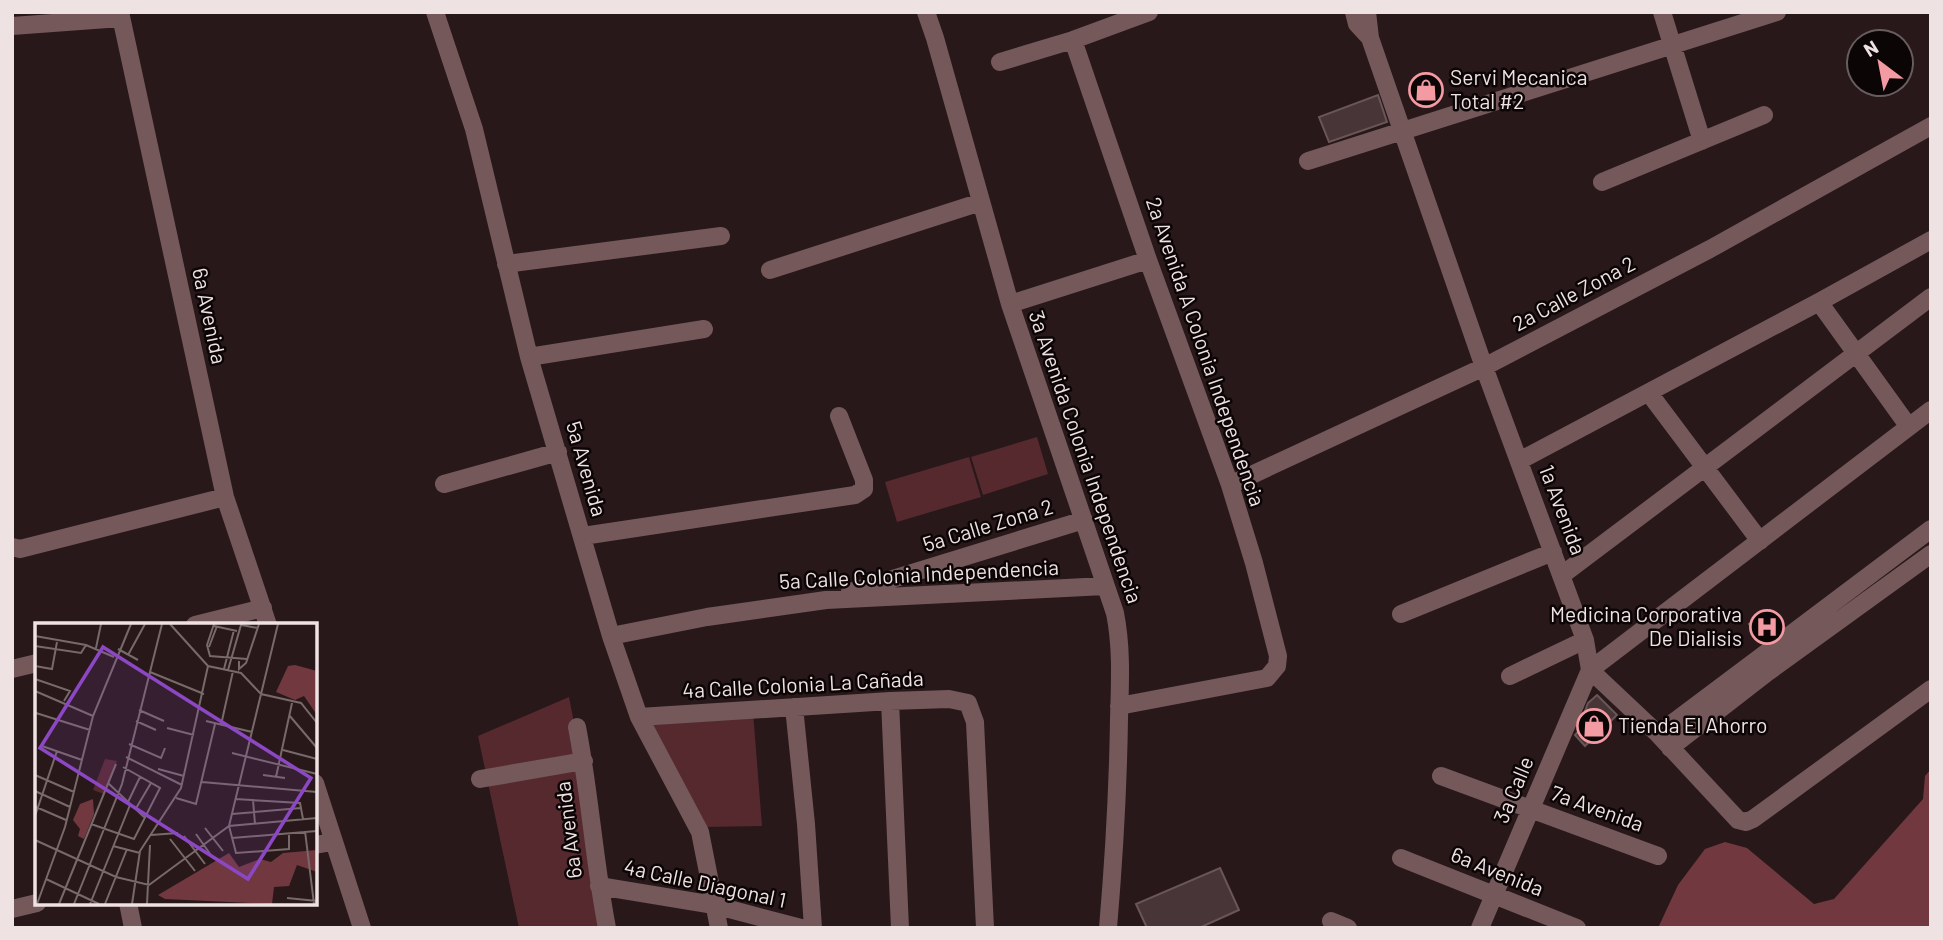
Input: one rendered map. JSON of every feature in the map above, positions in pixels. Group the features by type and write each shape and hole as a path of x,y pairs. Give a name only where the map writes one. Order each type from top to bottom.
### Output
{"street":[{"name":"5a Avenida","path":"435,12 474,129 529,357 611,636 639,717 700,832 719,928"},
{"name":"3a Avenida Colonia Independencia","path":"926,12 1010,304 1115,613 1119,634 1118,803 1108,928"},
{"path":"1000,62 1073,40 1115,18 1149,12"},
{"path":"1354,12 1357,24 1370,38"},
{"path":"1367,12 1370,38"},
{"path":"1661,12 1702,141"},
{"path":"1308,161 1776,12"},
{"path":"12,26 120,15"},
{"name":"6a Avenida","path":"120,15 225,497 266,617"},
{"name":"1a Avenida","path":"1370,38 1484,367 1585,640 1590,670"},
{"name":"2a Avenida A Colonia Independencia","path":"1073,40 1148,260 1230,485 1278,656 1277,666 1267,678 1119,706"},
{"path":"1602,182 1764,115"},
{"name":"2a Calle Zona 2","path":"1230,485 1484,367 1710,249 1931,126"},
{"path":"769,270 981,202"},
{"path":"506,264 721,236"},
{"path":"1519,461 1931,240"},
{"path":"1010,304 1148,260"},
{"path":"1562,575 1931,297"},
{"path":"1819,302 1909,427"},
{"path":"529,357 704,329"},
{"path":"1649,393 1760,541"},
{"path":"1931,411 1590,670 1658,734 1738,820 1746,822 1931,689"},
{"path":"583,536 855,495 864,489 864,480 839,416"},
{"path":"444,484 558,452"},
{"path":"12,547 20,549 225,497"},
{"name":"5a Calle Zona 2","path":"826,600 1084,520"},
{"path":"1658,734 1763,665 1859,594 1931,529"},
{"path":"1401,614 1553,552"},
{"path":"1859,594 1931,554"},
{"name":"5a Calle Colonia Independencia","path":"611,636 742,611 826,600 1105,586"},
{"path":"213,623 266,617"},
{"path":"1510,676 1585,640"},
{"path":"12,669 35,663"},
{"path":"1670,748 1763,665"},
{"name":"3a Calle","path":"1480,928 1590,670"},
{"name":"4a Calle Colonia La Cañada","path":"639,717 890,701 949,699 968,703 975,722 985,928"},
{"path":"890,701 900,928"},
{"path":"794,707 813,928"},
{"name":"6a Avenida","path":"577,727 607,928"},
{"path":"480,779 584,761"},
{"name":"7a Avenida","path":"1441,776 1658,856"},
{"path":"317,796 324,843 362,928"},
{"name":"6a Avenida","path":"1401,858 1577,928"},
{"name":"4a Calle Diagonal 1","path":"599,886 714,905 801,928"},
{"path":"12,909 35,903"},
{"path":"128,905 133,928"}],"shaded area":[{"path":"1037,437 1048,474 983,495 971,457"},
{"path":"969,457 981,497 897,522 885,482"},
{"path":"569,697 614,928 519,928 478,736"},
{"path":"753,712 762,826 703,827 642,720"},
{"path":"1931,769 1931,928 1658,928 1678,885 1705,849 1725,842 1747,848 1814,904 1834,899 1923,799 1925,776"}],"building":[{"name":"Servi Mecanica Total #2","path":"1433,76 1440,98 1420,105 1413,83"},
{"path":"1378,95 1387,122 1329,142 1319,117"},
{"name":"Medicina Corporativa De Dialisis","path":"1770,610 1782,627 1762,642 1749,624"},
{"name":"Tienda El Ahorro","path":"1597,695 1617,715 1585,746 1575,735 1591,718 1585,711 1588,703"},
{"path":"1220,868 1239,910 1199,928 1147,928 1136,904"}],"place":[{"name":"Servi Mecanica Total #2","path":"1426,90"},
{"name":"Medicina Corporativa De Dialisis","path":"1767,627"},
{"name":"Tienda El Ahorro","path":"1594,726"}]}
